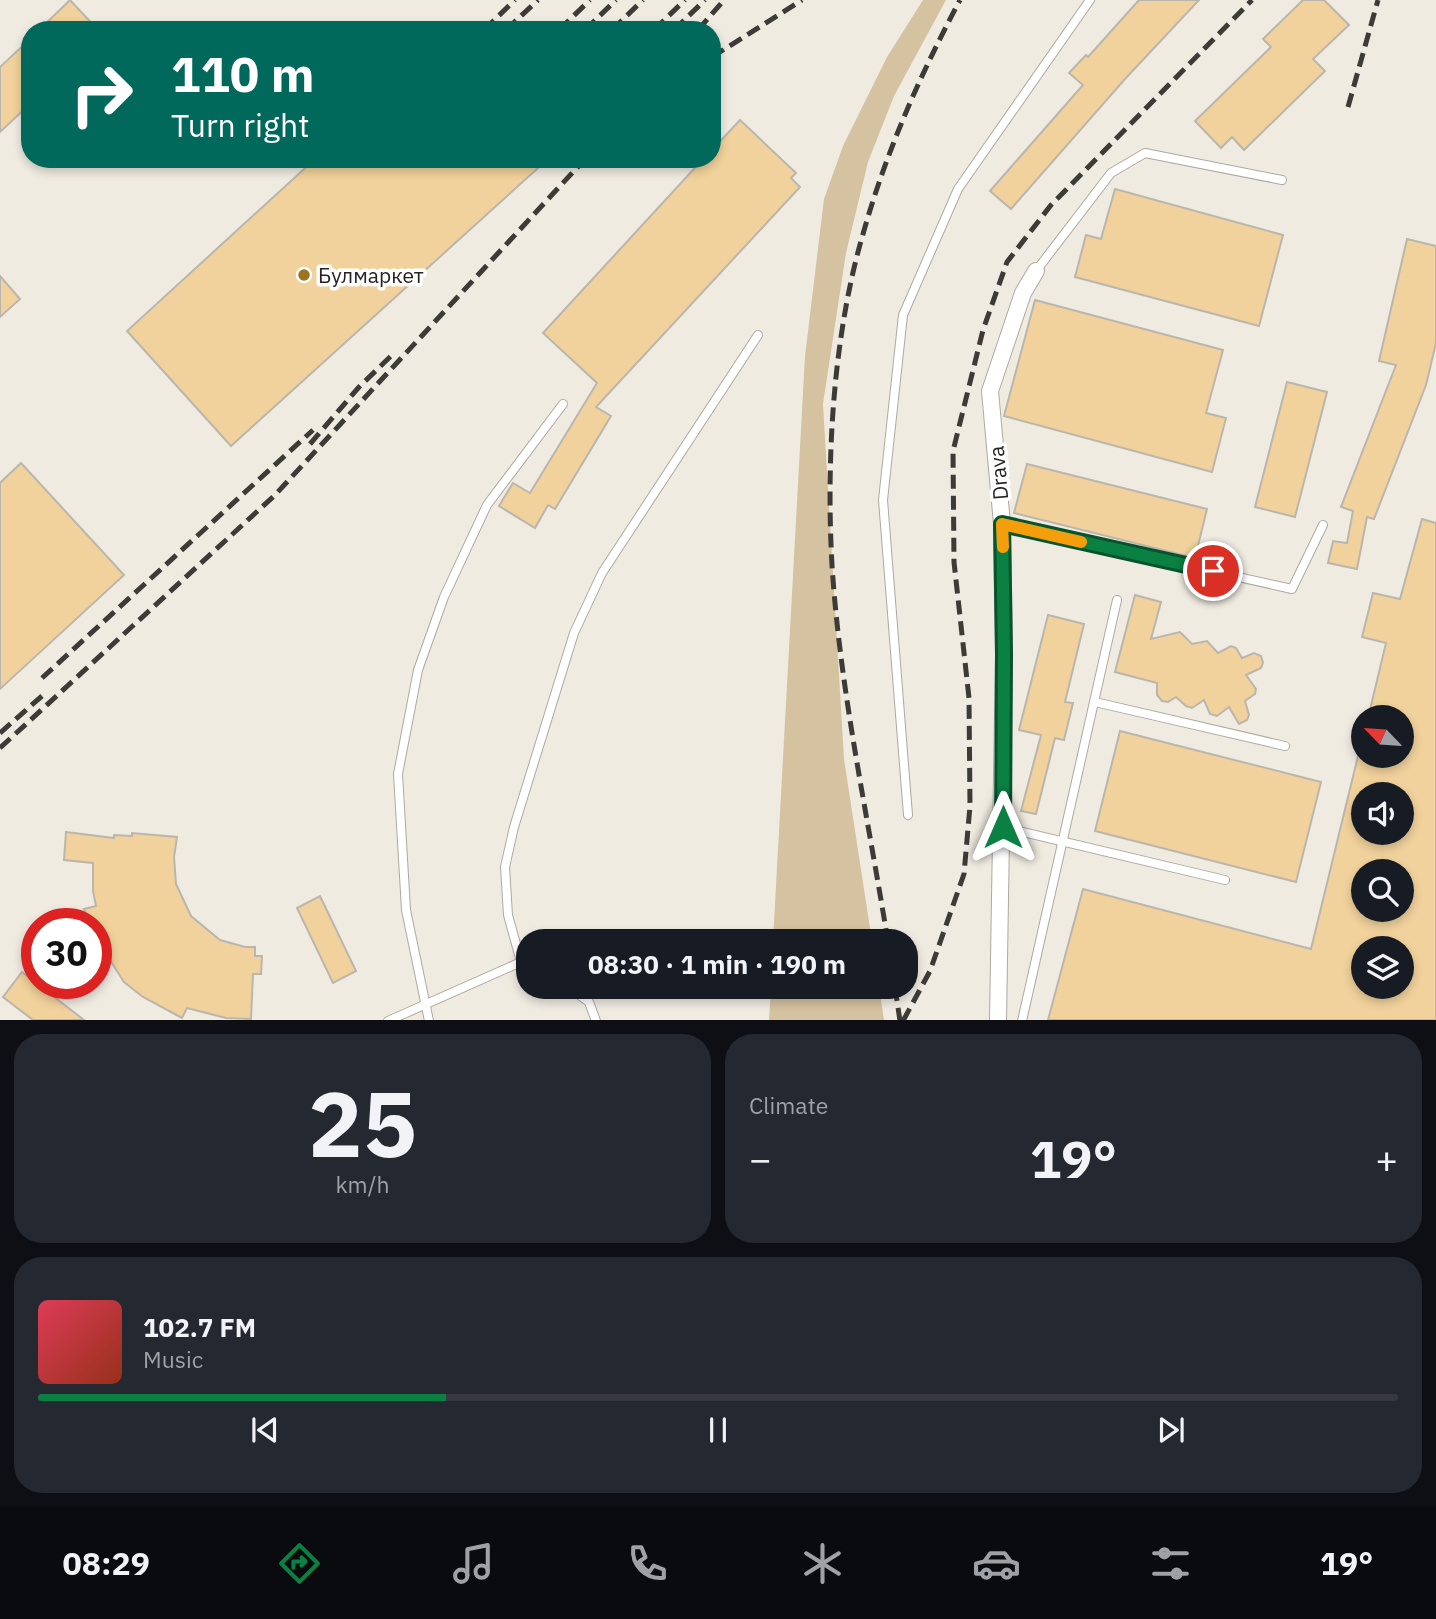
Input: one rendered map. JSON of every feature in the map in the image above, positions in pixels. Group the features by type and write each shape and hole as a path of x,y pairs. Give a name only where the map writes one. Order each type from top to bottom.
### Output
{"street":[{"name":"Drava","path":"998,1020 1004,654 1002,524 990,391 1023,293 1036,271"}],"lane":[{"path":"908,815 883,500 903,316 958,189 1090,0"},
{"path":"1036,271 1111,173 1145,153 1282,180"},
{"path":"516,938 508,915 505,867 514,827 574,633 602,573 758,335"},
{"path":"429,1020 406,910 398,774 418,670 444,597 487,505 563,404"},
{"path":"1002,524 1292,589 1324,525"},
{"path":"1023,1020 1117,600"},
{"path":"1095,702 1285,746"},
{"path":"1003,827 1225,880"},
{"path":"388,1020 516,968"},
{"path":"585,999 589,1002 596,1020"}],"shaded area":[{"path":"923,0 946,0 894,96 868,162 846,253 823,404 844,759 870,929 774,929 805,356 824,199 843,146 887,57"},
{"path":"770,999 881,999 884,1020 769,1020"}],"building":[{"path":"70,0 90,21 48,21"},
{"path":"1139,0 1199,0 1125,79 1011,209 990,191 1083,85 1069,73 1086,55 1088,57"},
{"path":"1303,0 1324,0 1349,25 1313,59 1325,71 1244,150 1232,137 1221,148 1195,121 1271,47 1263,39"},
{"path":"21,47 21,112 0,132 0,67"},
{"path":"740,120 796,173 791,178 800,187 596,407 611,416 555,509 548,505 535,528 499,506 513,483 530,493 597,383 543,333 695,168 721,168 721,140"},
{"name":"Булмаркет","path":"305,168 538,168 231,446 127,331"},
{"path":"1115,189 1283,235 1259,326 1075,277 1086,235 1101,239"},
{"path":"1407,239 1436,246 1436,343 1426,385 1374,519 1367,517 1357,569 1328,563 1333,541 1347,543 1353,511 1341,507 1396,365 1379,361"},
{"path":"0,276 20,299 0,317"},
{"path":"1035,300 1223,350 1206,413 1226,418 1212,472 1004,416"},
{"path":"1287,382 1327,392 1295,517 1255,507"},
{"path":"21,463 124,575 0,689 0,483"},
{"path":"1027,464 1207,509 1195,558 1014,513"},
{"path":"1422,519 1436,523 1436,1020 1048,1020 1083,889 1311,949 1351,785 1351,845 1414,845 1414,782 1352,782 1355,768 1414,768 1414,705 1371,705 1386,643 1362,637 1373,593 1400,599"},
{"path":"1135,595 1161,602 1151,639 1180,632 1192,644 1207,641 1218,653 1231,646 1236,648 1242,658 1254,653 1261,656 1261,668 1246,675 1256,689 1255,694 1245,701 1249,715 1247,720 1239,724 1229,707 1217,716 1210,714 1204,700 1192,708 1176,697 1168,702 1162,701 1157,695 1157,683 1115,672"},
{"path":"1048,615 1084,624 1065,702 1073,703 1064,740 1055,738 1036,814 1021,811 1041,735 1019,730"},
{"path":"1120,731 1321,782 1296,882 1095,831"},
{"path":"66,832 114,838 114,835 132,836 132,833 177,837 174,857 176,884 191,916 220,940 255,947 255,956 262,956 261,974 253,974 251,1019 226,1018 187,1008 182,1018 143,997 124,982 112,963 112,908 88,908 96,906 93,863 64,860"},
{"path":"320,896 356,971 333,983 297,908"},
{"path":"21,973 21,999 57,999 84,1020 33,1020 3,997"}],"railway":[{"path":"493,21 515,0"},
{"path":"516,21 538,0"},
{"path":"568,21 590,0"},
{"path":"594,21 616,0"},
{"path":"621,21 643,0"},
{"path":"663,21 685,0"},
{"path":"683,21 705,0"},
{"path":"706,21 724,0"},
{"path":"721,51 802,0"},
{"path":"886,929 848,707 836,612 830,525 834,398 845,314 872,203 905,114 960,0"},
{"path":"904,1020 930,971 964,874 970,806 969,698 954,562 953,451 983,330 1007,262 1051,205 1252,0"},
{"path":"1348,107 1378,0"},
{"path":"0,748 275,495 577,168"},
{"path":"310,444 359,387 393,354"},
{"path":"42,678 313,430"},
{"path":"0,733 42,696"},
{"path":"897,999 900,1020"}],"slow traffic":[{"path":"1003,547 1002,524 1081,542"}],"place":[{"name":"Булмаркет","path":"304,275"}],"route":[{"path":"1003,827 1002,524 1213,571"}]}
